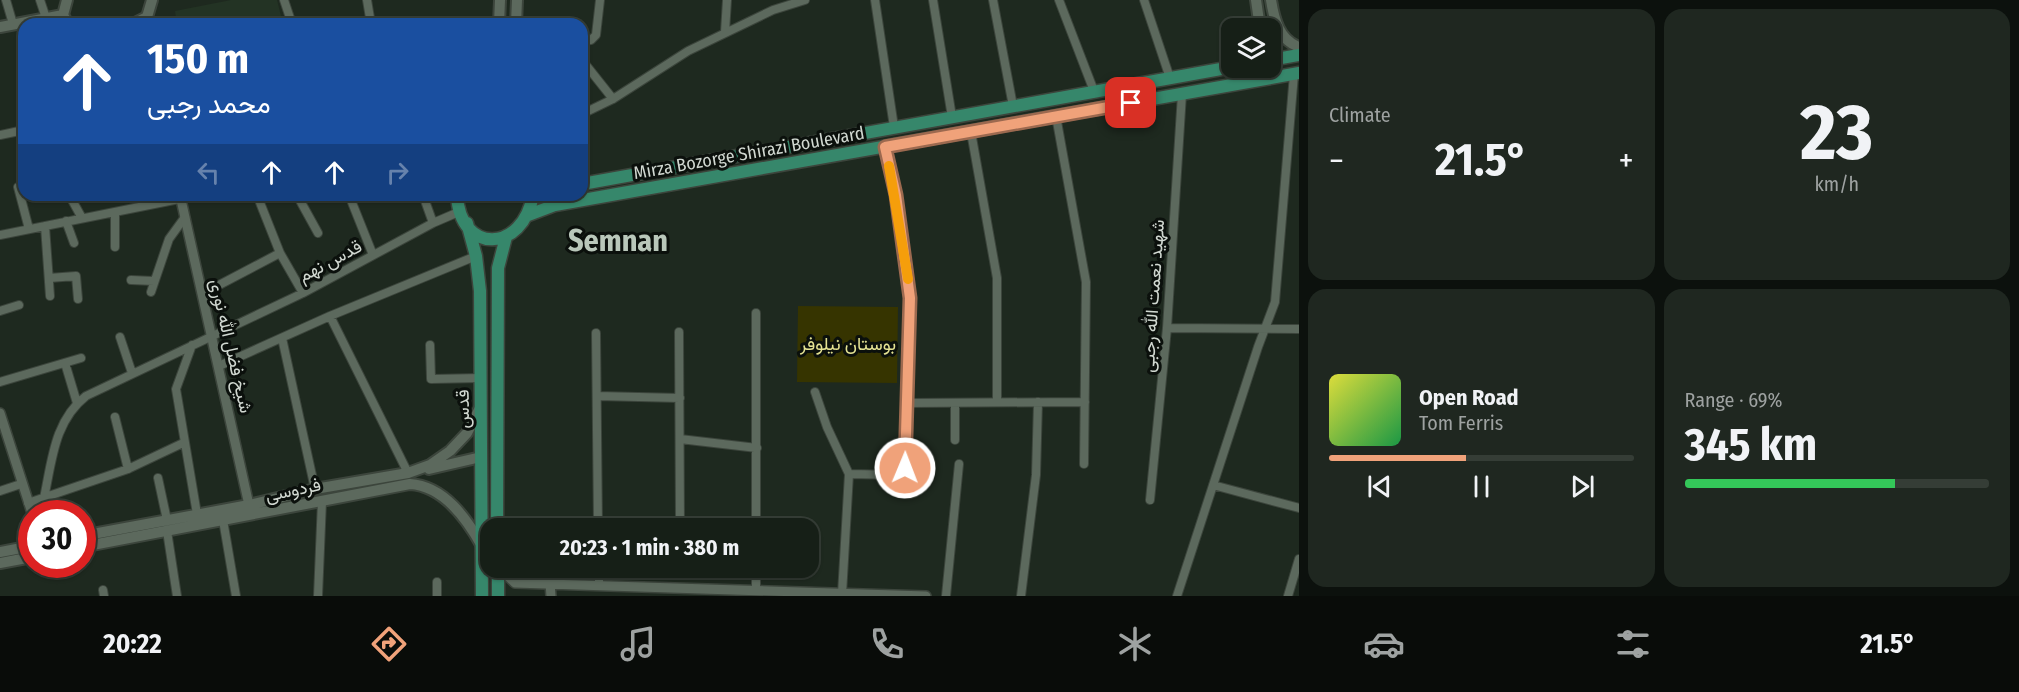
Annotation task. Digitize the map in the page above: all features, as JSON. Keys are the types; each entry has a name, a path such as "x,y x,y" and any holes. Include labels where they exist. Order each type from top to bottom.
{"main road":[{"path":"66,18 67,0"},
{"path":"143,18 151,9 153,0"},
{"path":"499,18 500,0"},
{"path":"516,18 517,0"},
{"path":"1256,0 1263,18"},
{"path":"1268,18 1271,0"},
{"path":"0,27 18,23"},
{"path":"1281,34 1299,47"},
{"path":"1281,58 1299,55"},
{"name":"Mirza Bozorge Shirazi Boulevard","path":"588,183 1221,69"},
{"name":"Mirza Bozorge Shirazi Boulevard","path":"588,199 1297,74"},
{"path":"642,173 643,190"},
{"path":"458,201 467,223 483,239 491,241 507,237 526,216 531,201"},
{"name":"Mirza Bozorge Shirazi Boulevard","path":"526,216 555,205 578,201"},
{"name":"قدس","path":"467,223 476,256 480,291 483,518"},
{"name":"قدس","path":"497,518 498,268 507,237"},
{"name":"فردوسی","path":"408,473 430,465 450,451 467,433 481,406"},
{"path":"482,457 496,457"},
{"name":"فردوسی","path":"96,534 223,520 315,489 482,457"},
{"name":"فردوسی","path":"96,543 167,525 197,514 322,501 410,484 424,484 435,489 470,524 480,541"},
{"path":"0,552 18,549"},
{"path":"0,563 18,560"},
{"name":"قدس","path":"482,578 482,596"},
{"path":"498,578 498,596"}],"street":[{"path":"6,0 13,24"},
{"path":"40,0 46,18"},
{"path":"284,0 290,18"},
{"path":"367,0 370,18"},
{"path":"588,40 596,35 600,0"},
{"path":"725,32 727,0"},
{"path":"588,111 613,99 688,51 725,32 782,6 805,0"},
{"path":"875,0 894,128"},
{"path":"933,0 952,117"},
{"path":"993,0 1013,106"},
{"path":"1059,0 1094,91"},
{"path":"1144,0 1170,78"},
{"path":"588,68 613,99"},
{"path":"1177,596 1275,302 1297,74"},
{"name":"شهید نعمت الله رجبی","path":"1150,500 1167,328 1182,94"},
{"path":"1056,116 1086,282 1084,464"},
{"path":"0,135 18,131"},
{"path":"971,132 997,278 997,402"},
{"path":"849,474 898,475 905,468 910,298 902,238 885,147"},
{"path":"22,201 29,229"},
{"path":"73,201 82,218"},
{"path":"0,235 163,201"},
{"name":"شیخ فضل الله نوری","path":"181,201 213,336 249,510"},
{"path":"259,201 280,253 303,293"},
{"path":"300,201 318,233"},
{"path":"351,201 373,255"},
{"path":"425,201 433,223"},
{"name":"قدس نهم","path":"77,403 132,373 303,293 433,223 461,211"},
{"path":"115,212 115,247"},
{"path":"151,292 169,239 185,217"},
{"path":"66,221 74,243"},
{"path":"45,225 50,296"},
{"path":"202,294 280,253"},
{"path":"219,366 330,316 476,256"},
{"path":"49,278 76,276 78,299"},
{"path":"131,280 154,281"},
{"path":"0,311 19,305"},
{"path":"756,313 756,518"},
{"path":"330,316 408,473"},
{"path":"1167,328 1299,328"},
{"path":"680,332 680,518"},
{"path":"596,333 598,518"},
{"path":"120,337 132,373"},
{"path":"282,338 315,489"},
{"path":"192,345 176,384 183,443 197,514"},
{"path":"430,345 431,379 481,378"},
{"path":"0,382 81,358"},
{"path":"44,498 60,429 77,403 65,363"},
{"path":"815,392 827,427 849,474 842,594"},
{"path":"597,396 680,398"},
{"path":"1020,596 1036,475 1038,402"},
{"path":"906,403 1084,402"},
{"path":"955,403 955,440"},
{"path":"0,413 27,500"},
{"path":"116,417 128,469"},
{"path":"680,439 757,448"},
{"path":"38,500 128,469 183,443"},
{"path":"946,596 959,464"},
{"path":"158,478 177,596"},
{"path":"0,491 21,484"},
{"path":"1213,485 1299,508"},
{"path":"318,596 322,501"},
{"path":"223,520 236,596"},
{"path":"1288,596 1299,559"},
{"path":"510,578 515,583 926,596"},
{"path":"599,578 599,586"},
{"path":"756,578 756,591"},
{"path":"437,582 437,596"},
{"path":"550,584 551,596"}],"shaded area":[{"path":"231,0 277,0 282,18 176,18 175,11"}],"green space":[{"name":"بوستان نیلوفر","path":"798,306 898,307 897,383 797,382"}],"slow traffic":[{"path":"889,166 896,195 908,279"}],"district":[{"name":"Semnan","path":"618,241"}],"route":[{"path":"905,468 910,298 896,195 885,147 1131,103"}]}
